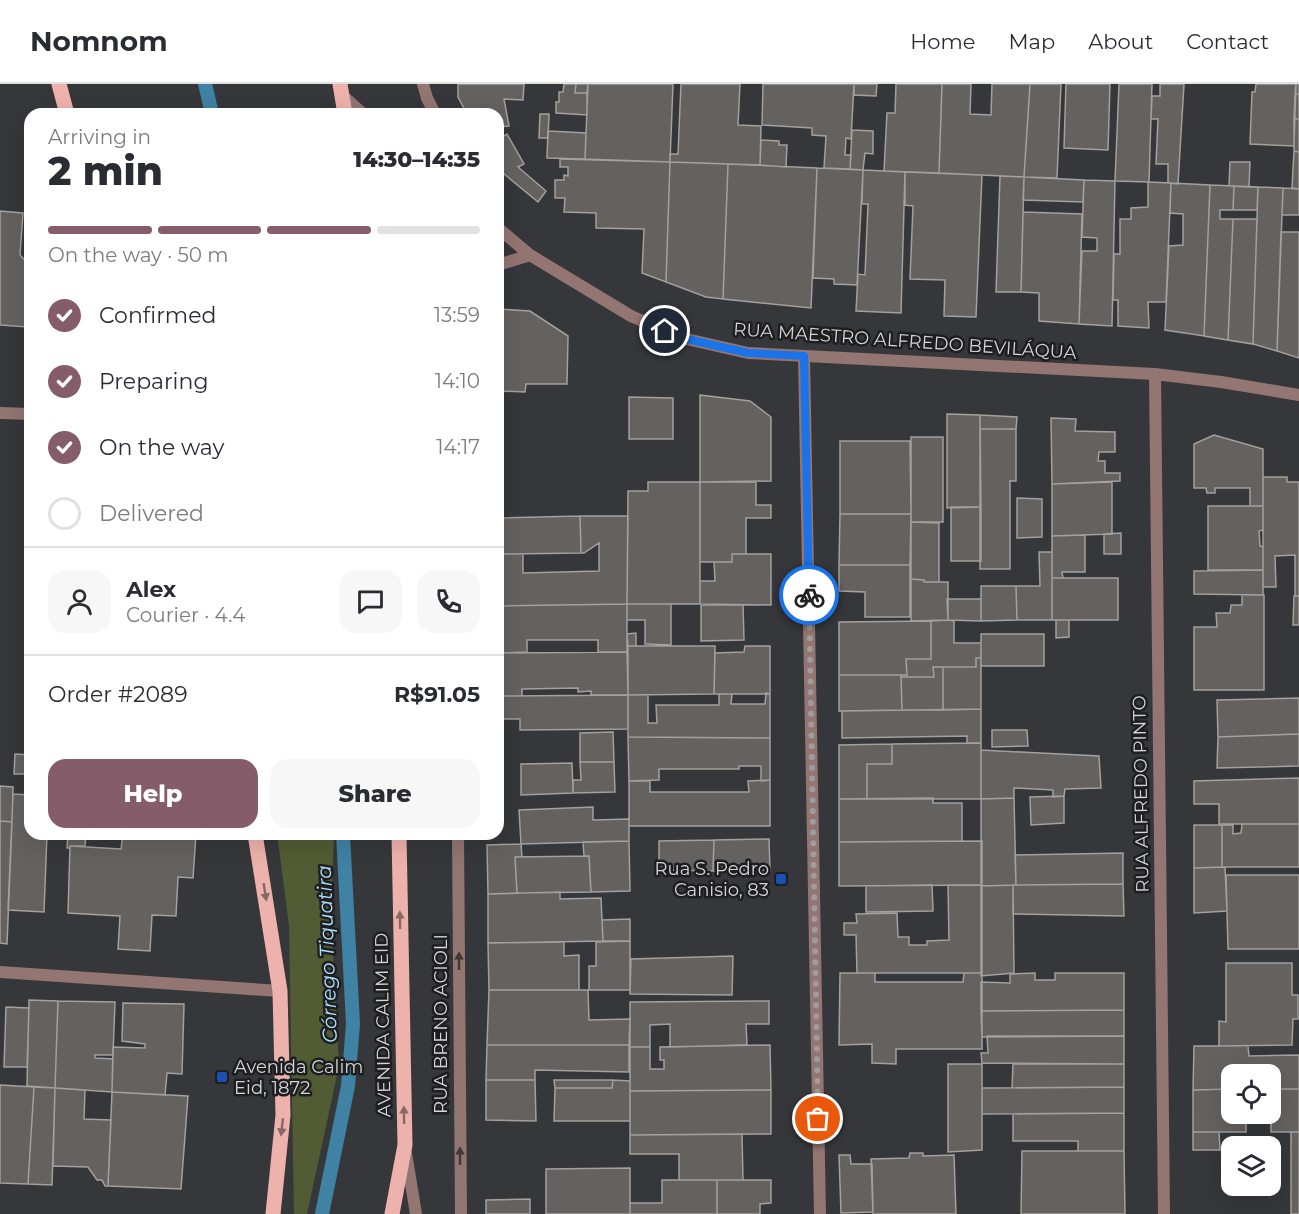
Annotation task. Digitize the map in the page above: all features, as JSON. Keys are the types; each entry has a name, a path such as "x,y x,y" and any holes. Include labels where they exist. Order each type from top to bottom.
{"main road":[{"path":"59,84 66,108"},
{"path":"341,90 344,108"},
{"path":"256,840 280,992 283,1114 273,1214"},
{"name":"AVENIDA CALIM EID","path":"393,1214 405,1145 399,840"}],"street":[{"path":"423,84 432,108"},
{"path":"341,90 358,108"},
{"name":"RUA MAESTRO ALFREDO BEVILÁQUA","path":"504,233 530,255 631,316 682,338 748,353 1155,374 1299,395"},
{"path":"504,263 530,255"},
{"path":"804,356 820,1214"},
{"name":"RUA ALFREDO PINTO","path":"1155,374 1164,1214"},
{"path":"0,413 24,414"},
{"name":"RUA BRENO ACIOLI","path":"458,840 461,1214"},
{"path":"0,972 280,992"},
{"path":"405,1145 416,1214"}],"green space":[{"path":"278,840 334,840 331,918 339,1066 307,1214 294,1214 289,925"}],"building":[{"path":"458,84 524,84 523,100 504,99 509,126 504,126 504,108 464,108 458,97"},
{"path":"564,84 576,84 575,93 587,93 587,115 556,113 556,102 559,102 559,92 563,92"},
{"path":"576,84 588,84 587,93 575,93"},
{"path":"588,84 673,84 670,162 585,159"},
{"path":"681,84 740,84 738,125 761,126 760,165 670,162 670,154 678,154"},
{"path":"763,84 854,84 851,139 846,138 845,155 851,155 850,169 824,168 826,136 812,135 812,128 762,125"},
{"path":"854,84 877,84 876,96 854,95"},
{"path":"896,84 942,84 939,173 884,171 887,113 895,113"},
{"path":"942,84 971,84 970,114 991,115 992,84 1030,84 1024,177 939,173"},
{"path":"1030,84 1061,84 1057,178 1024,177"},
{"path":"1066,84 1110,84 1108,150 1064,148"},
{"path":"1119,84 1152,84 1149,182 1115,181"},
{"path":"1160,84 1184,84 1178,184 1168,183 1168,164 1156,164 1158,119 1151,119 1152,96 1160,96"},
{"path":"1256,84 1296,84 1294,146 1250,144 1252,92 1255,92"},
{"path":"1296,84 1299,84 1299,94 1295,94"},
{"path":"1295,94 1299,94 1299,119 1294,119"},
{"path":"540,114 549,114 548,138 539,138"},
{"path":"1294,119 1299,119 1299,152 1294,151"},
{"path":"852,130 873,131 873,154 865,153 863,170 850,169"},
{"path":"548,131 586,133 585,159 547,158"},
{"path":"507,134 524,164 518,167 546,191 538,202 504,174 504,136"},
{"path":"761,140 779,141 779,145 787,145 786,167 760,165"},
{"path":"1294,151 1299,152 1299,189 1292,188"},
{"path":"560,159 670,162 666,282 642,273 644,229 596,228 596,213 564,212 565,198 555,198 555,180 564,180 564,175 568,176 568,167 560,167"},
{"path":"670,162 728,164 723,299 706,297 666,282"},
{"path":"1230,162 1250,162 1249,187 1229,186"},
{"path":"728,164 817,168 811,308 723,299"},
{"path":"817,168 863,170 857,285 834,284 834,279 813,278"},
{"path":"863,170 905,172 901,313 856,311 858,274 865,275 868,204 862,204"},
{"path":"905,172 982,175 976,317 944,316 945,280 910,279 913,206 905,205"},
{"path":"1000,176 1024,177 1021,292 996,292"},
{"path":"1024,177 1084,180 1083,202 1023,200"},
{"path":"1084,180 1115,181 1112,326 1079,324 1082,251 1097,251 1097,238 1082,237"},
{"path":"1148,182 1171,183 1166,302 1148,302 1149,328 1118,326 1118,300 1113,300 1114,254 1120,254 1120,219 1131,219 1131,208 1148,207"},
{"path":"1171,183 1210,185 1204,336 1165,330 1169,246 1183,245 1183,214 1170,213"},
{"path":"1210,185 1234,186 1233,210 1220,210 1220,219 1233,219 1228,340 1204,336"},
{"path":"1234,186 1258,187 1257,210 1233,210"},
{"path":"1258,187 1283,188 1277,351 1253,344"},
{"path":"1283,188 1299,189 1299,215 1282,215"},
{"path":"0,211 23,213 20,255 24,259 24,327 0,325"},
{"path":"1023,212 1082,214 1079,324 1039,321 1039,293 1021,292"},
{"path":"1233,219 1257,219 1253,344 1228,340"},
{"path":"1281,232 1299,232 1299,358 1277,351"},
{"path":"504,309 530,311 568,336 567,384 526,384 525,392 504,391"},
{"path":"700,395 750,401 771,417 771,481 700,482"},
{"path":"629,397 673,398 673,439 629,439"},
{"path":"947,414 980,415 981,507 947,508"},
{"path":"980,415 1017,417 1016,429 980,429"},
{"path":"1051,418 1076,419 1075,431 1115,432 1115,452 1099,452 1098,461 1105,461 1105,473 1120,473 1120,481 1052,484"},
{"path":"980,429 1016,429 1016,481 1010,481 1010,569 980,569"},
{"path":"1214,435 1263,449 1263,506 1250,506 1250,488 1215,488 1215,493 1207,493 1206,488 1194,488 1194,444"},
{"path":"911,437 943,437 943,522 911,522"},
{"path":"840,441 910,441 911,514 840,514"},
{"path":"1263,477 1287,477 1287,482 1299,482 1299,596 1295,596 1295,555 1275,556 1276,587 1263,587"},
{"path":"648,482 700,482 700,604 627,604 628,491 648,491"},
{"path":"700,482 756,482 756,505 771,505 771,518 746,518 746,554 732,554 732,562 700,562"},
{"path":"1112,482 1112,534 1052,536 1052,484"},
{"path":"1017,498 1042,499 1042,537 1017,538"},
{"path":"1208,506 1263,506 1263,530 1259,531 1260,546 1263,547 1263,570 1208,570"},
{"path":"951,507 981,507 981,561 951,561"},
{"path":"840,514 911,514 910,565 839,565"},
{"path":"580,516 581,553 504,554 504,518"},
{"path":"580,516 628,516 627,604 504,606 504,554 523,554 523,573 599,571 599,543 581,553"},
{"path":"911,522 939,523 939,582 911,579"},
{"path":"1121,533 1121,554 1104,554 1104,534"},
{"path":"1085,535 1085,572 1062,572 1063,578 1052,578 1052,536"},
{"path":"1039,552 1052,552 1052,620 1017,620 1016,586 1040,586"},
{"path":"732,554 771,554 771,605 700,604 700,581 715,581 714,562 732,562"},
{"path":"839,565 910,565 910,617 865,617 865,592 839,591"},
{"path":"1263,570 1263,595 1194,594 1194,571"},
{"path":"1052,578 1118,578 1118,620 1052,620"},
{"path":"911,579 924,580 924,582 948,582 948,620 911,621"},
{"path":"981,586 1016,586 1017,620 981,621"},
{"path":"1242,595 1264,595 1264,690 1194,690 1194,627 1217,627 1216,613 1230,613 1231,605 1242,605"},
{"path":"1294,596 1299,596 1299,625 1293,625"},
{"path":"947,599 981,599 981,621 948,620"},
{"path":"627,604 671,604 671,645 645,644 645,620 627,620"},
{"path":"627,604 627,652 598,652 598,640 527,640 527,652 504,653 504,606"},
{"path":"701,605 743,605 744,640 701,641"},
{"path":"1056,620 1069,620 1069,637 1056,638"},
{"path":"931,621 954,621 954,643 981,643 981,658 976,658 976,667 933,667 934,677 901,677 901,675 907,675 906,659 931,659"},
{"path":"931,621 931,659 906,659 907,675 839,675 839,622"},
{"path":"636,633 636,646 628,646 627,634"},
{"path":"981,634 1044,634 1044,666 981,666"},
{"path":"628,646 715,646 714,694 628,695"},
{"path":"745,646 770,646 770,694 714,694 715,653 744,652"},
{"path":"627,652 628,695 591,695 591,691 578,692 578,688 522,689 522,696 504,696 504,653"},
{"path":"976,658 981,658 981,709 943,710 943,667 976,667"},
{"path":"933,667 943,667 943,710 902,710 901,677 934,677"},
{"path":"839,675 901,675 902,710 839,711"},
{"path":"766,693 770,694 770,738 628,737 628,695 648,695 648,723 657,723 656,705 719,705 719,694 732,694 731,704 765,704"},
{"path":"628,695 628,729 520,730 520,719 504,719 504,696"},
{"path":"1299,698 1299,734 1218,737 1217,700"},
{"path":"981,709 981,743 967,743 967,736 842,738 842,711"},
{"path":"992,730 1027,730 1028,746 992,747"},
{"path":"613,732 614,762 580,762 580,733"},
{"path":"1299,734 1299,766 1217,768 1218,737"},
{"path":"628,737 770,738 770,780 761,781 761,766 739,766 739,769 659,769 659,780 629,781"},
{"path":"981,743 981,799 867,799 867,764 892,764 892,744"},
{"path":"892,744 892,764 867,764 867,799 839,799 839,745"},
{"path":"981,750 1099,756 1101,788 1065,789 1064,796 1053,797 1053,790 1014,788 1014,798 981,799"},
{"path":"15,754 24,755 24,774 14,774"},
{"path":"580,762 614,762 615,792 573,793 573,780 581,780"},
{"path":"572,763 573,793 521,795 521,764"},
{"path":"1299,778 1299,824 1219,824 1219,804 1194,804 1194,781"},
{"path":"770,780 770,826 629,826 629,781 650,781 650,792 749,792 748,781"},
{"path":"0,786 13,787 12,822 0,821"},
{"path":"13,794 24,795 24,840 47,840 44,912 8,910"},
{"path":"1064,796 1064,823 1031,825 1030,797"},
{"path":"933,798 933,803 962,803 962,841 839,842 839,799"},
{"path":"1014,798 1016,885 981,886 981,799"},
{"path":"593,807 593,820 629,819 629,841 521,844 519,810"},
{"path":"0,821 12,822 7,944 0,943"},
{"path":"1242,824 1299,824 1299,867 1222,867 1222,825 1233,825 1233,834 1241,833"},
{"path":"1194,825 1222,825 1222,867 1194,868"},
{"path":"769,839 770,871 713,871 714,840"},
{"path":"68,840 86,840 85,846 67,848"},
{"path":"122,840 196,840 193,878 178,877 176,916 152,915 150,951 118,949 120,916 68,913 70,846 121,849"},
{"path":"714,840 713,871 659,870 659,841"},
{"path":"629,841 630,891 591,892 589,856 584,856 583,842"},
{"path":"982,841 982,885 839,886 839,842"},
{"path":"521,844 522,857 515,857 517,893 488,894 487,845"},
{"path":"1123,853 1123,884 1016,885 1015,855"},
{"path":"589,856 591,892 517,893 515,857"},
{"path":"1225,867 1227,911 1194,913 1194,868"},
{"path":"1226,875 1299,875 1299,949 1228,949"},
{"path":"1123,884 1124,916 1013,914 1013,885"},
{"path":"932,885 933,911 866,912 866,886"},
{"path":"948,885 982,885 982,973 857,973 856,935 844,935 844,923 857,923 856,914 897,913 898,937 909,937 909,945 927,945 927,941 949,940"},
{"path":"1013,885 1014,973 981,976 981,886"},
{"path":"560,892 560,899 601,898 603,941 488,943 488,894"},
{"path":"630,919 630,941 603,941 602,920"},
{"path":"630,941 630,990 589,990 589,966 596,966 596,942"},
{"path":"564,942 564,956 579,955 579,990 489,990 488,943"},
{"path":"733,956 732,995 630,994 631,959"},
{"path":"1226,963 1292,963 1292,995 1298,995 1298,1019 1293,1019 1292,1045 1219,1046 1219,1021 1226,1022"},
{"path":"840,973 875,973 875,982 963,982 964,973 982,973 982,1049 896,1049 896,1064 872,1063 872,1044 839,1045"},
{"path":"1035,973 1035,980 1055,980 1055,973 1124,973 1124,1010 981,1011 981,982 1010,983 1010,974"},
{"path":"489,990 588,990 589,1020 630,1019 629,1045 487,1045"},
{"path":"29,1000 58,1001 55,1088 27,1086"},
{"path":"58,1001 115,1002 113,1055 95,1055 95,1058 113,1059 112,1092 55,1088"},
{"path":"769,1001 769,1024 746,1024 747,1045 670,1047 670,1024 650,1025 650,1047 630,1047 630,1002"},
{"path":"123,1003 184,1004 182,1074 167,1073 165,1095 112,1092 113,1047 145,1048 145,1044 122,1041"},
{"path":"6,1007 29,1008 27,1067 4,1067"},
{"path":"1124,1010 1124,1036 982,1037 981,1011"},
{"path":"987,1036 1124,1036 1124,1064 982,1063 981,1053 988,1053"},
{"path":"487,1045 629,1045 629,1072 535,1070 535,1080 486,1080"},
{"path":"770,1045 771,1090 630,1091 630,1047 650,1047 650,1069 664,1069 664,1060 660,1060 660,1047"},
{"path":"1194,1046 1248,1046 1249,1056 1299,1055 1299,1089 1281,1089 1281,1064 1221,1064 1221,1089 1193,1090"},
{"path":"948,1064 982,1064 982,1150 948,1152"},
{"path":"1013,1064 1124,1064 1124,1087 1012,1088"},
{"path":"486,1080 535,1080 536,1121 486,1120"},
{"path":"554,1080 613,1080 612,1088 555,1088"},
{"path":"613,1080 630,1081 630,1121 554,1121 555,1088 612,1088"},
{"path":"0,1085 34,1087 28,1184 0,1183"},
{"path":"34,1087 55,1088 52,1185 28,1184"},
{"path":"1124,1087 1124,1113 982,1114 982,1088"},
{"path":"55,1088 85,1090 84,1119 111,1120 108,1186 105,1186 102,1180 97,1180 88,1167 53,1166"},
{"path":"1221,1089 1221,1124 1246,1124 1246,1132 1193,1132 1193,1090"},
{"path":"1281,1089 1299,1089 1299,1132 1271,1132 1271,1124 1281,1124"},
{"path":"771,1090 771,1134 630,1135 630,1091"},
{"path":"112,1092 188,1096 181,1189 108,1186"},
{"path":"1124,1113 1124,1151 1078,1151 1078,1141 1013,1141 1013,1114"},
{"path":"1193,1132 1219,1132 1220,1150 1193,1150"},
{"path":"1291,1132 1299,1132 1299,1214 1291,1214"},
{"path":"742,1134 743,1180 679,1180 679,1154 630,1154 630,1135"},
{"path":"1022,1151 1124,1151 1125,1214 1021,1214"},
{"path":"910,1153 923,1153 923,1156 954,1155 956,1214 873,1214 871,1159 909,1158"},
{"path":"839,1155 850,1155 851,1164 872,1164 873,1212 841,1213"},
{"path":"630,1168 630,1214 546,1214 546,1169"},
{"path":"662,1180 717,1180 717,1214 630,1214 630,1203 662,1203"},
{"path":"717,1180 771,1180 771,1203 760,1204 760,1214 717,1214"},
{"path":"530,1199 530,1214 486,1214 486,1200"}],"waterway":[{"name":"Córrego Tiquatira","path":"205,84 211,108"},
{"name":"Córrego Tiquatira","path":"322,1214 348,1086 353,1024 343,840"}],"way so far":[{"path":"809,595 818,1119"}],"place":[{"name":"Rua S. Pedro Canisio, 83","path":"781,879"},
{"name":"Avenida Calim Eid, 1872","path":"222,1077"}],"route":[{"path":"665,331 682,338 748,353 804,356 809,595"}]}
